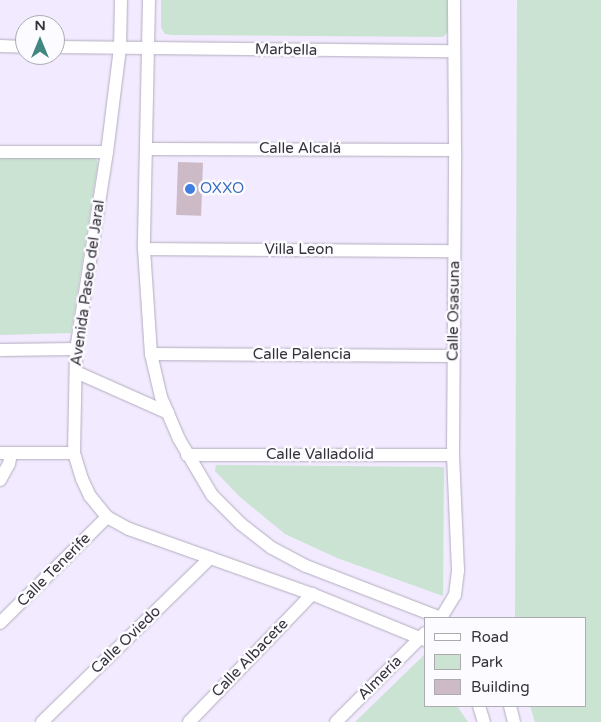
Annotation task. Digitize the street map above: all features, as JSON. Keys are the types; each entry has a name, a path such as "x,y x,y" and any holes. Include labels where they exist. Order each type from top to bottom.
{"street":[{"name":"Avenida Paseo del Jaral","path":"121,0 120,48 107,152 76,349 74,453 90,496 107,517 154,539 312,594 423,637"},
{"path":"149,0 144,249 151,354 161,397 187,455 212,495 242,524 272,548 306,566 438,617"},
{"name":"Calle Osasuna","path":"442,617 451,605 458,586 453,356 454,0"},
{"path":"0,46 15,47"},
{"name":"Marbella","path":"65,47 453,51"},
{"name":"Calle Alcalá","path":"146,149 455,150"},
{"path":"0,152 107,152"},
{"name":"Villa Leon","path":"144,249 454,251"},
{"path":"0,350 76,349"},
{"name":"Calle Palencia","path":"151,354 453,356"},
{"path":"76,372 168,413"},
{"path":"0,480 9,464 6,453 74,453"},
{"name":"Calle Valladolid","path":"187,455 454,455"},
{"name":"Calle Tenerife","path":"0,623 107,517"},
{"name":"Calle Oviedo","path":"42,722 210,558"},
{"name":"Calle Albacete","path":"189,722 312,594"},
{"name":"Almería","path":"336,722 423,637"},
{"path":"479,707 484,722"},
{"path":"510,707 514,722"}],"green space":[{"path":"161,0 450,0 450,30 443,37 172,35 165,34 161,28"},
{"path":"517,0 601,0 601,722 535,722 530,707 586,707 586,617 515,617"},
{"path":"0,156 96,158 98,163 71,333 0,335"},
{"path":"216,465 444,467 443,596 337,558 285,534 240,497 215,471"},
{"path":"424,655 424,707 458,707 468,722 355,722"}],"building":[{"name":"OXXO","path":"178,162 203,163 201,216 176,215"}],"place":[{"name":"OXXO","path":"190,189"}]}
